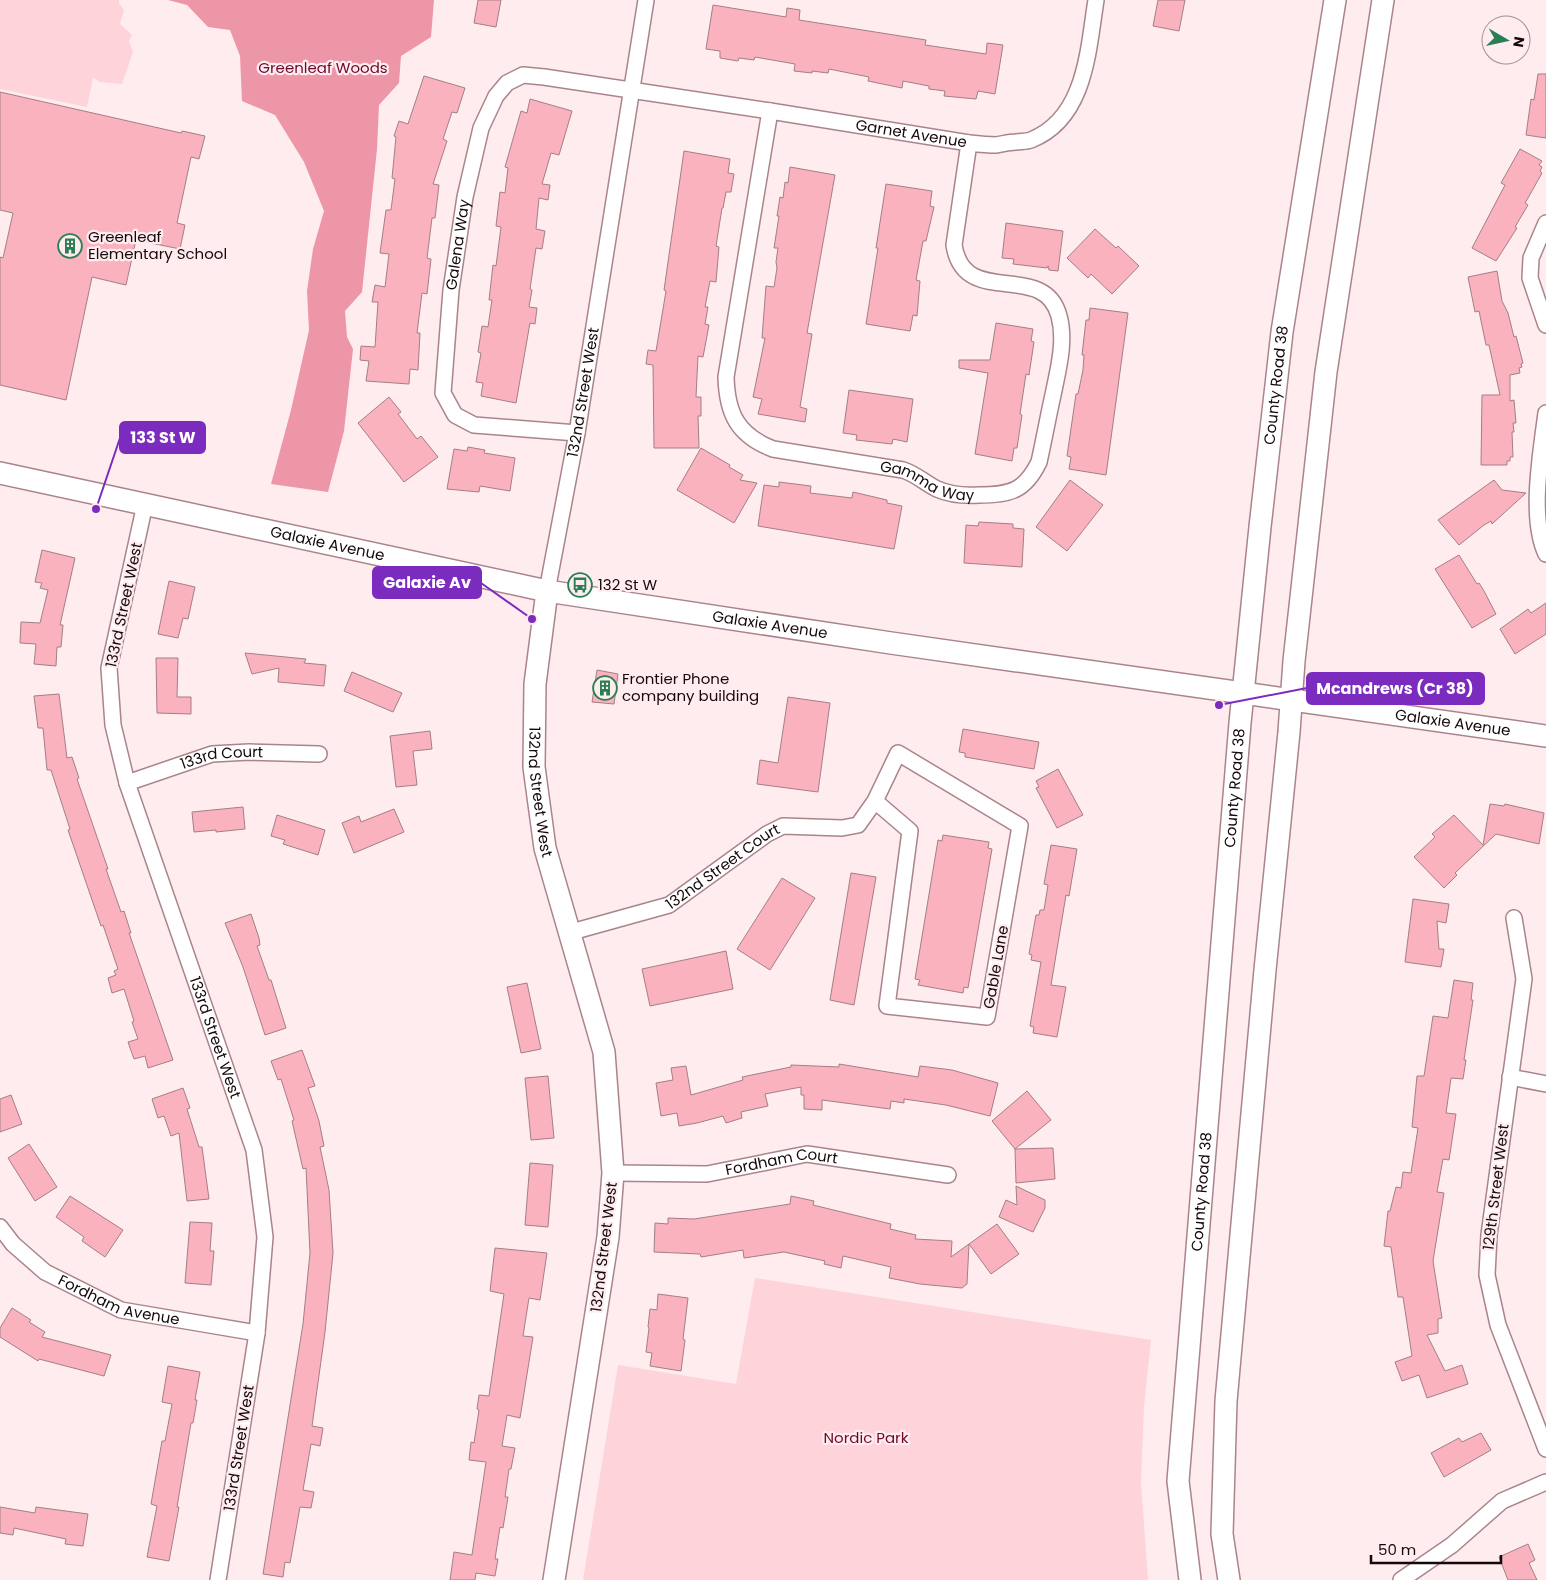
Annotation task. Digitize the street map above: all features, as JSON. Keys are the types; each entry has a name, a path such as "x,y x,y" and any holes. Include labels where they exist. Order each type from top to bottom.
{"main road":[{"name":"County Road 38","path":"1190,1580 1178,1480 1240,733 1260,527 1282,332 1335,0"},
{"path":"1229,1580 1222,1534 1226,1401 1265,970 1288,742 1290,699 1326,372 1383,0"},
{"name":"Galaxie Avenue","path":"0,473 547,591 891,643 1546,736"},
{"name":"132nd Street West","path":"547,591 535,684 534,767 545,848 568,933 604,1052 613,1173 608,1237 554,1580"}],"street":[{"name":"132nd Street West","path":"547,591 578,433 646,0"},
{"name":"Garnet Avenue","path":"632,91 770,111 969,144 997,145 1030,141 1045,132 1060,119 1072,104 1083,78 1096,0"},
{"name":"Galena Way","path":"578,433 474,425 455,415 443,393 451,290 465,197 481,128 496,96 507,83 523,75 632,91"},
{"name":"Gamma Way","path":"770,111 726,377 730,412 738,425 760,444 773,449 912,472 929,485 950,494 963,496 1001,495 1014,491 1025,483 1033,475 1039,462 1060,359 1062,333 1060,316 1054,302 1046,294 1036,289 980,280 970,275 960,266 954,245 969,144"},
{"path":"1546,223 1532,258 1530,278 1546,325"},
{"path":"1546,413 1537,501 1540,536 1546,554"},
{"name":"133rd Street West","path":"145,504 109,668 113,725 127,782 254,1150 265,1237 256,1333 218,1580"},
{"name":"133rd Court","path":"127,782 212,754 249,752 319,754"},
{"name":"132nd Street Court","path":"568,933 669,905 766,834 783,826 842,828 858,825 875,801 898,753"},
{"name":"Gable Lane","path":"875,801 910,831 887,1006 988,1017 1020,826 898,753"},
{"name":"129th Street West","path":"1514,918 1524,979 1489,1234 1487,1275 1498,1325 1546,1449"},
{"path":"1510,1077 1546,1084"},
{"name":"Fordham Court","path":"613,1173 707,1174 807,1154 948,1175"},
{"name":"Fordham Avenue","path":"0,1227 13,1244 45,1272 121,1310 256,1333"},
{"path":"1401,1580 1452,1545 1502,1501 1546,1482"}],"green space":[{"path":"0,0 119,0 124,10 120,24 132,35 129,41 133,52 122,84 100,82 93,77 87,107 0,89"},
{"name":"Greenleaf Woods","path":"168,0 434,0 431,37 401,56 399,83 379,105 377,149 362,292 345,311 347,337 353,349 344,431 328,492 271,484 291,410 309,330 307,291 313,249 324,211 304,162 275,115 242,101 240,56 230,30 208,27 187,5"},
{"name":"Nordic Park","path":"755,1278 1151,1340 1144,1406 1141,1483 1148,1580 583,1580 618,1365 736,1384"}],"building":[{"path":"478,0 501,0 496,27 474,23"},
{"path":"1158,0 1185,0 1179,31 1153,26"},
{"path":"713,5 786,17 787,8 800,10 799,20 926,40 925,45 986,54 987,43 1003,45 995,94 978,91 976,99 944,96 945,91 929,89 929,86 903,81 902,88 868,81 869,77 829,69 828,73 812,71 812,73 794,71 795,64 755,57 754,60 739,58 738,61 720,58 720,51 706,49"},
{"path":"1538,74 1546,74 1546,138 1526,135 1531,99 1534,100"},
{"path":"424,76 465,88 457,113 452,112 443,139 447,141 433,184 439,185 435,218 432,218 427,258 431,259 427,294 422,293 417,333 420,333 418,370 410,369 409,384 366,381 369,361 360,360 361,346 375,347 378,302 372,302 375,285 385,287 389,254 380,253 386,210 391,210 395,179 392,178 396,137 394,136 399,121 408,124"},
{"name":"Greenleaf Elementary School","path":"0,92 181,133 182,131 205,136 199,159 191,157 177,223 185,225 180,249 136,240 126,285 92,277 66,400 0,385 0,257 3,258 13,213 0,210"},
{"path":"530,99 572,111 559,155 551,153 542,184 550,185 548,200 539,198 536,229 545,231 542,249 536,248 529,307 537,308 535,324 530,323 516,403 481,396 483,383 476,382 481,353 478,352 482,326 488,327 492,300 489,300 493,265 496,266 501,227 496,226 500,192 505,193 508,168 505,167 521,111 527,113"},
{"path":"1520,149 1542,161 1539,165 1542,167 1540,171 1542,173 1525,203 1528,205 1515,227 1517,228 1496,261 1472,248 1505,185 1501,183"},
{"path":"684,151 730,159 728,173 734,174 731,192 726,192 722,208 716,246 719,247 716,282 710,281 705,307 708,307 705,324 709,325 703,357 698,356 696,397 701,397 701,416 698,416 699,448 654,448 653,365 646,364 648,350 656,351 666,291 664,290"},
{"path":"790,167 835,175 807,333 812,334 800,407 807,409 805,422 758,414 762,399 753,397 765,338 762,338 766,286 774,287 777,268 778,248 774,248 780,197 783,198 785,182 788,183"},
{"path":"886,184 932,191 930,206 934,207 926,241 923,241 916,280 920,281 917,316 913,315 910,331 866,324"},
{"path":"1006,223 1063,231 1058,271 1049,270 1048,266 1047,268 1013,264 1014,259 1002,258"},
{"path":"1095,229 1116,248 1118,246 1139,266 1112,294 1091,274 1088,278 1067,258"},
{"path":"1497,271 1502,301 1508,313 1514,337 1516,336 1523,363 1521,364 1522,367 1519,368 1520,373 1510,375 1510,401 1514,400 1516,423 1513,423 1514,432 1512,432 1513,457 1510,457 1510,461 1507,461 1507,465 1481,465 1482,395 1500,395 1489,345 1486,345 1479,311 1475,312 1468,277"},
{"path":"1090,308 1128,313 1106,475 1069,469 1071,457 1067,456 1076,394 1078,394 1083,370 1084,355 1082,355 1086,320 1089,320"},
{"path":"996,323 1033,329 1031,341 1034,342 1029,375 1026,374 1017,448 1014,448 1012,461 975,454 988,373 959,368 959,360 990,360"},
{"path":"849,390 913,399 907,442 893,439 892,444 856,440 857,435 843,433"},
{"path":"389,397 401,412 398,414 417,439 421,436 438,457 404,482 358,423"},
{"path":"468,447 485,450 484,453 515,458 510,491 480,486 479,492 447,489 454,449 467,451"},
{"path":"701,448 743,475 740,480 757,483 734,523 677,490"},
{"path":"1070,480 1103,505 1067,551 1036,527"},
{"path":"1494,480 1502,490 1526,493 1492,524 1491,521 1484,525 1459,545 1438,520"},
{"path":"779,482 811,486 810,493 852,498 853,492 887,500 887,503 902,506 894,549 758,526 764,485 779,487"},
{"path":"979,522 1013,524 1013,528 1024,529 1022,567 964,563 966,525 978,526"},
{"path":"42,550 75,558 60,625 63,625 61,647 57,647 56,666 34,664 36,644 20,643 21,622 40,623 48,590 40,588 42,583 35,582"},
{"path":"1459,555 1477,584 1479,583 1496,614 1472,628 1435,569"},
{"path":"169,581 195,587 188,619 183,618 178,638 158,634"},
{"path":"1546,603 1546,634 1515,654 1500,629 1528,609 1531,613"},
{"path":"245,653 306,659 304,663 326,665 324,686 278,682 279,668 252,674"},
{"path":"156,658 178,658 177,697 191,697 191,714 157,713"},
{"name":"Frontier Phone company building","path":"597,670 618,674 614,704 592,702"},
{"path":"352,672 402,693 393,712 344,691"},
{"path":"59,694 67,758 72,757 79,778 77,779 108,869 106,869 121,912 124,911 131,933 129,933 173,1060 148,1068 145,1056 134,1059 128,1042 138,1039 132,1022 134,1021 124,989 112,993 108,978 116,975 114,971 118,969 68,830 70,829 51,770 47,770 43,728 38,728 34,696"},
{"path":"788,697 830,703 818,792 757,784 760,760 778,763"},
{"path":"963,729 1039,742 1034,769 965,757 965,753 959,752"},
{"path":"430,731 432,749 413,751 417,785 396,787 390,736"},
{"path":"1058,769 1083,815 1057,828 1036,788 1039,787 1036,781"},
{"path":"1490,804 1504,806 1505,804 1544,813 1539,844 1496,834 1455,873 1457,875 1444,888 1414,857 1435,837 1432,834 1454,815 1483,845"},
{"path":"243,807 245,829 194,832 192,812"},
{"path":"394,809 404,832 354,853 342,823 359,816 361,822"},
{"path":"277,815 325,830 318,855 283,844 285,840 271,836"},
{"path":"943,835 989,842 988,848 992,849 968,988 964,987 963,993 918,985 920,980 915,979 938,840 942,841"},
{"path":"1051,845 1077,849 1069,896 1066,895 1051,985 1066,987 1057,1037 1033,1033 1034,1027 1030,1026 1041,962 1031,960 1032,955 1029,954 1036,915 1039,915 1040,910 1044,910 1048,885 1044,884"},
{"path":"851,873 876,877 854,1005 830,1000"},
{"path":"782,878 815,898 770,970 737,949"},
{"path":"1413,899 1449,904 1446,923 1437,921 1439,949 1444,949 1441,967 1405,962"},
{"path":"251,914 259,938 260,945 257,946 269,980 271,980 286,1028 265,1035 243,967 225,923"},
{"path":"726,951 733,989 650,1006 642,969"},
{"path":"1454,980 1473,983 1471,1000 1473,1000 1463,1079 1451,1078 1446,1113 1456,1114 1449,1160 1443,1159 1437,1192 1444,1193 1433,1261 1442,1318 1438,1319 1438,1333 1427,1335 1445,1371 1462,1365 1468,1384 1427,1398 1419,1375 1402,1381 1395,1362 1412,1356 1403,1297 1398,1297 1391,1247 1384,1246 1388,1211 1390,1211 1396,1187 1401,1188 1403,1172 1411,1173 1418,1128 1412,1127 1417,1076 1424,1076 1433,1016 1448,1018"},
{"path":"527,983 541,1049 521,1053 507,987"},
{"path":"302,1050 315,1086 308,1088 319,1121 324,1146 320,1147 329,1190 333,1253 325,1332 312,1426 323,1428 320,1446 311,1444 303,1490 314,1492 311,1508 300,1507 290,1563 285,1562 283,1577 263,1574 303,1324 310,1253 306,1168 303,1169 292,1121 294,1120 281,1079 278,1080 271,1061"},
{"path":"839,1064 918,1077 920,1066 952,1070 998,1083 990,1116 946,1105 904,1099 904,1103 891,1101 890,1109 822,1100 822,1110 804,1109 804,1095 801,1095 801,1087 765,1094 768,1106 741,1112 742,1118 726,1123 723,1116 679,1126 677,1113 661,1116 656,1083 673,1080 671,1068 686,1066 691,1095 743,1080 742,1077 791,1067 791,1065 839,1067"},
{"path":"548,1076 554,1138 531,1140 525,1078"},
{"path":"183,1088 190,1108 187,1109 199,1147 202,1147 209,1199 187,1201 179,1133 171,1136 164,1116 158,1118 152,1099"},
{"path":"1027,1091 1051,1120 1015,1149 992,1121"},
{"path":"11,1095 22,1124 0,1132 0,1099"},
{"path":"29,1144 57,1187 35,1201 8,1158"},
{"path":"1053,1148 1055,1179 1016,1183 1015,1149"},
{"path":"530,1163 553,1165 548,1227 525,1225"},
{"path":"1016,1186 1045,1200 1045,1208 1033,1232 999,1217 1006,1200 1017,1205"},
{"path":"70,1196 123,1230 105,1257 82,1241 84,1237 56,1217"},
{"path":"791,1196 814,1201 813,1205 891,1224 890,1229 916,1235 915,1239 952,1241 951,1257 969,1244 967,1284 962,1288 920,1284 889,1278 891,1267 843,1256 841,1268 824,1264 825,1261 784,1252 744,1258 743,1250 701,1257 700,1254 654,1252 655,1223 668,1224 668,1218 694,1219 790,1204"},
{"path":"190,1222 212,1223 210,1251 214,1251 211,1285 185,1283"},
{"path":"997,1224 1019,1254 991,1274 969,1244"},
{"path":"495,1248 547,1253 540,1300 529,1298 523,1336 533,1337 520,1418 507,1415 502,1446 515,1448 511,1469 509,1469 505,1497 508,1497 503,1528 500,1527 495,1559 498,1559 495,1576 476,1573 475,1580 450,1580 454,1552 472,1555 486,1462 469,1460 471,1442 474,1443 479,1410 477,1409 479,1395 489,1396 504,1294 490,1291"},
{"path":"658,1294 688,1298 681,1371 650,1366 652,1353 646,1352 650,1309 657,1310"},
{"path":"12,1308 45,1332 42,1337 111,1355 104,1376 39,1359 38,1361 0,1337 0,1328"},
{"path":"168,1366 200,1372 195,1400 197,1400 193,1423 191,1423 169,1561 147,1557 157,1506 151,1504 162,1441 165,1441 172,1404 162,1402"},
{"path":"1481,1433 1491,1450 1444,1477 1431,1453 1459,1438 1462,1442"},
{"path":"0,1507 35,1513 36,1507 88,1514 83,1546 65,1544 66,1539 14,1528 13,1535 0,1533"},
{"path":"1528,1544 1535,1560 1529,1563 1537,1580 1508,1580 1499,1557"}],"place":[{"name":"Greenleaf Elementary School","path":"70,246"},
{"name":"133 St W","path":"96,509"},
{"name":"132 St W","path":"580,585"},
{"name":"Galaxie Av","path":"532,619"},
{"name":"Frontier Phone company building","path":"605,688"},
{"name":"Mcandrews (Cr 38)","path":"1219,705"}]}
